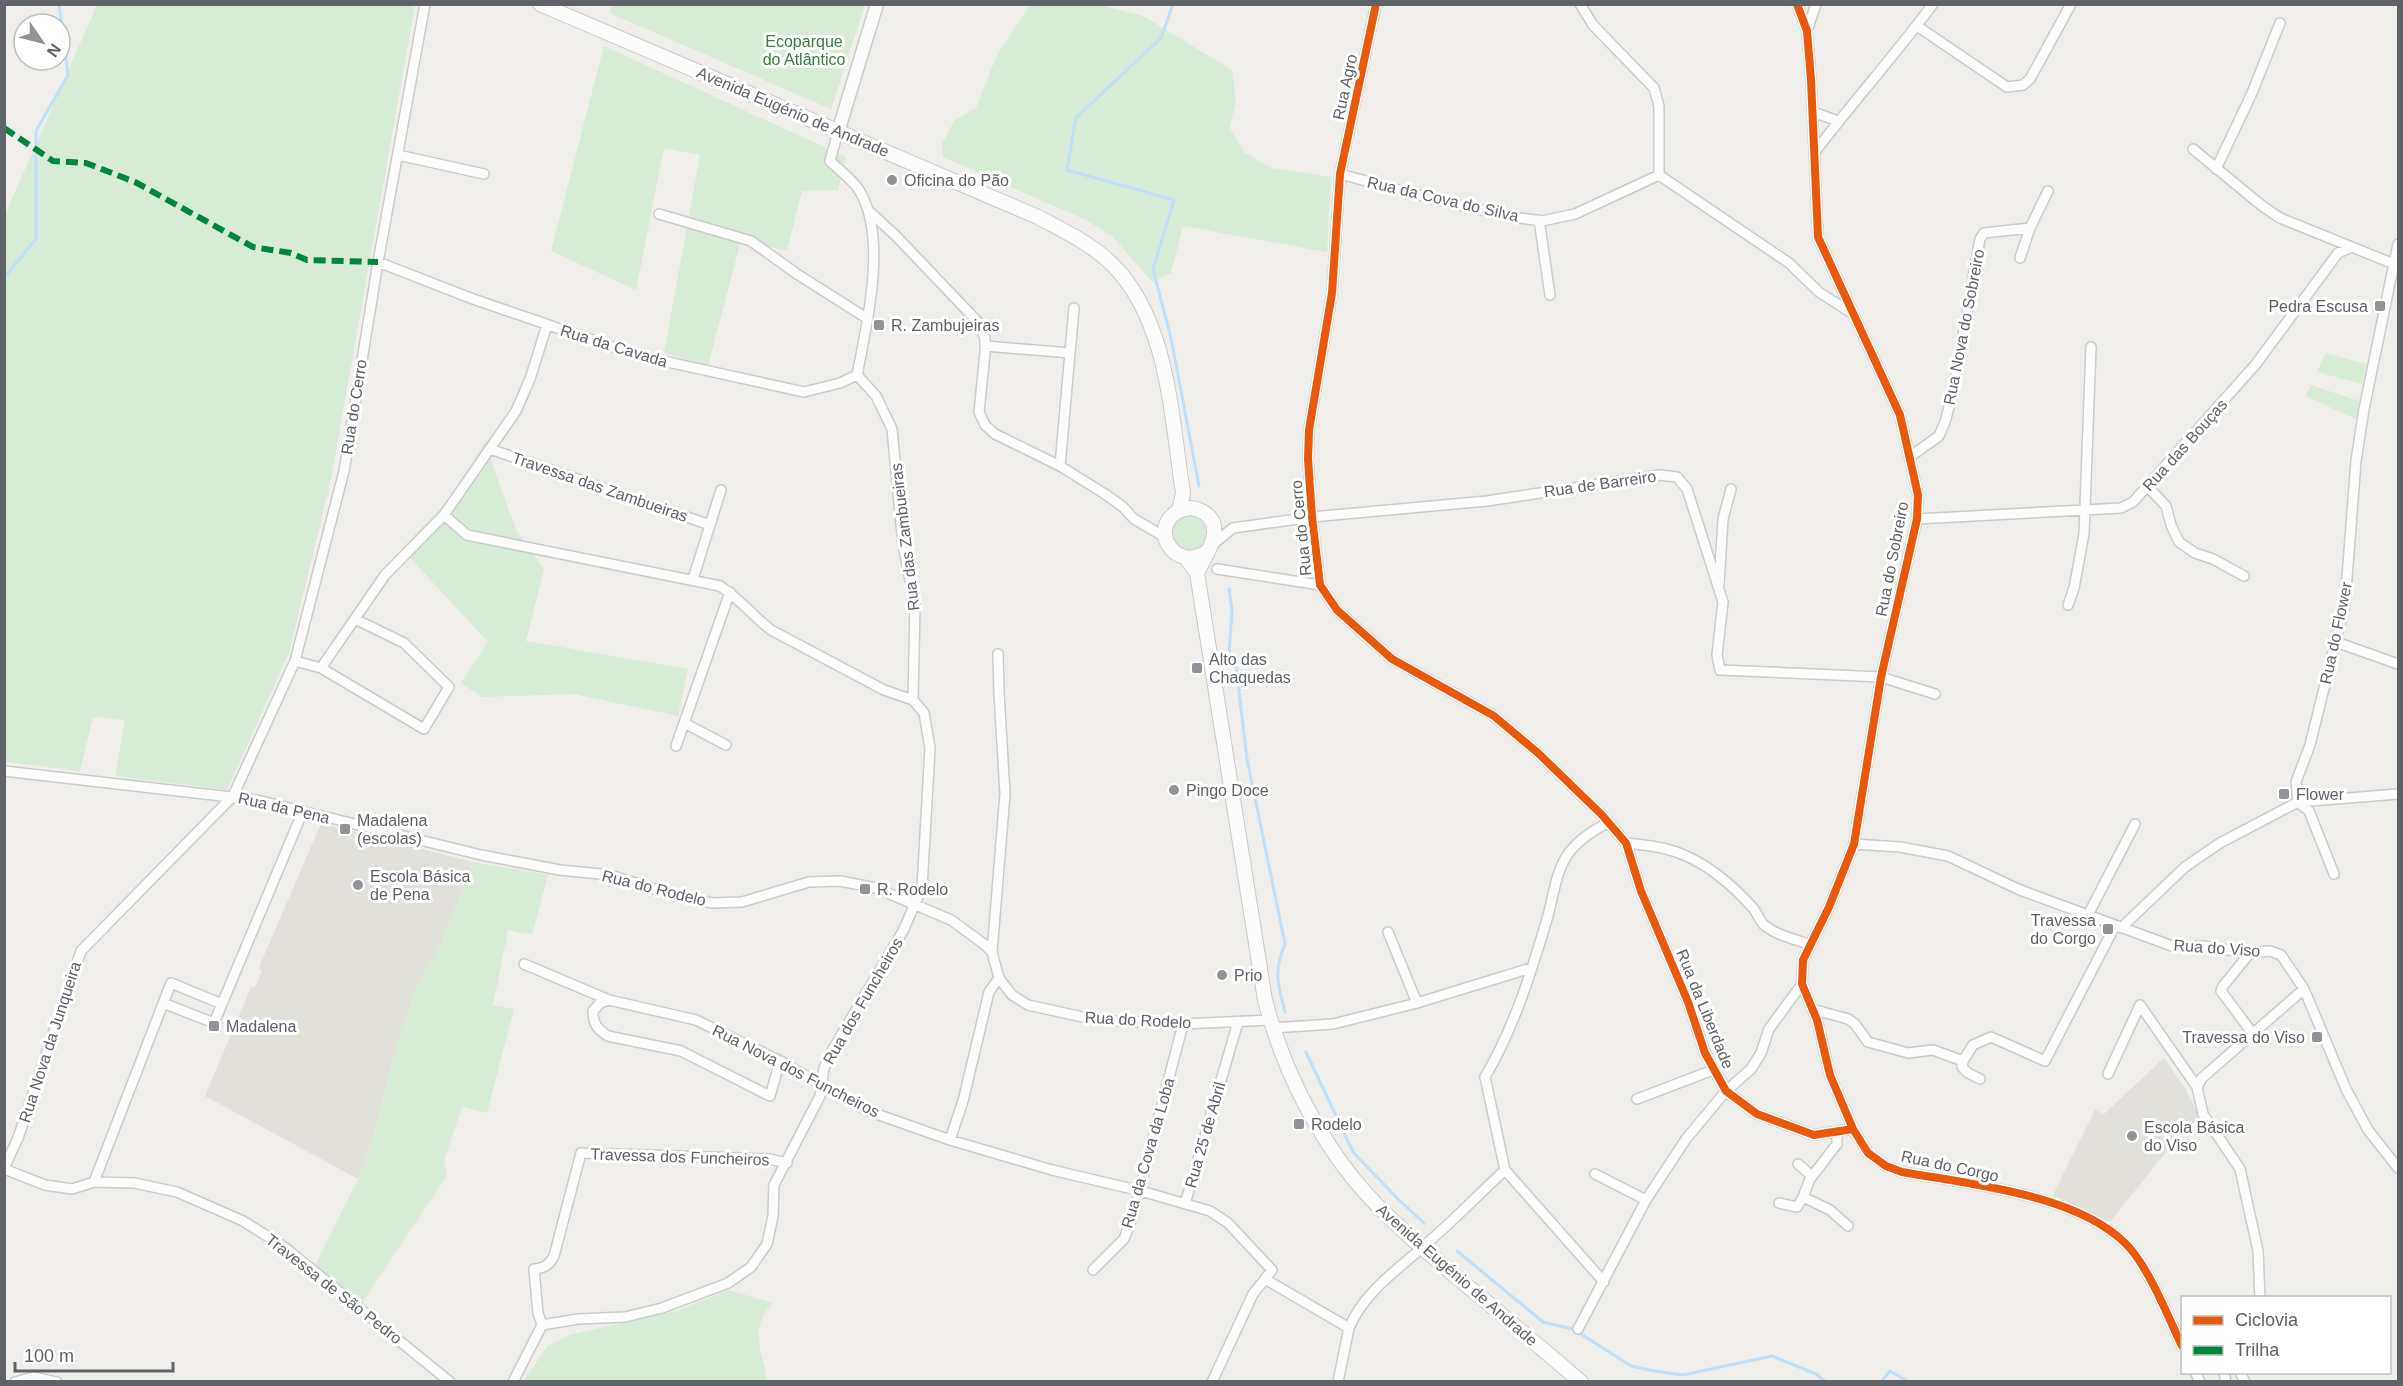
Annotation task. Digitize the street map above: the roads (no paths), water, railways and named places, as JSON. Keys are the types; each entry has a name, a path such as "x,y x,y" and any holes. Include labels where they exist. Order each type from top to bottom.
{"main road":[{"name":"Avenida Eugénio de Andrade","path":"540,4 1038,217 1079,238 1112,264 1135,293 1152,327 1162,360 1183,493 1179,511"},
{"name":"Avenida Eugénio de Andrade","path":"1183,493 1195,508 1208,516"},
{"path":"1166,537 1168,522 1179,511 1195,508"},
{"path":"1197,573 1210,548 1215,530 1208,516"},
{"name":"Avenida Eugénio de Andrade","path":"1166,537 1172,551 1186,558 1197,573 1265,1000 1271,1024 1309,1112 1343,1165 1373,1201 1422,1248 1581,1382"},
{"path":"1186,558 1201,556 1210,548"}],"street":[{"name":"Rua do Cerro","path":"233,796 296,661 344,471 378,262 425,4"},
{"path":"878,4 830,161 858,189 870,212 978,322 985,338 979,412 985,424 995,434 1060,466 1105,494 1123,507 1134,519 1166,537"},
{"name":"Rua Agro","path":"1340,174 1376,4"},
{"path":"1580,4 1593,25 1654,88 1659,106 1659,175 1789,263 1818,292 1852,314"},
{"path":"1797,4 1807,31"},
{"path":"1807,31 1816,4"},
{"path":"1814,153 1838,121 1895,55 1933,4"},
{"path":"1917,26 2007,87 2023,85 2030,79 2071,4"},
{"path":"2216,169 2252,93 2280,23"},
{"name":"Rua do Sobreiro","path":"1807,31 1818,237 1900,415 1918,495 1917,519 1881,677 1854,844"},
{"path":"1813,112 1838,121"},
{"path":"2193,149 2280,218 2394,264"},
{"path":"398,155 484,174"},
{"name":"Rua do Cerro","path":"1340,174 1332,293 1309,430 1308,459 1312,517 1320,585 1337,610 1392,659 1494,716 1538,753 1626,843"},
{"name":"Rua da Cova do Silva","path":"1340,174 1437,201 1512,217 1539,220 1575,214 1659,175"},
{"path":"2020,258 2030,228 2048,191"},
{"path":"857,375 873,283 873,238 870,212"},
{"path":"658,214 751,241 770,252 797,274 868,319"},
{"path":"1539,220 1550,295"},
{"name":"Rua Nova do Sobreiro","path":"1911,456 1939,436 1945,422 1953,392 1980,238 1984,233 2030,228"},
{"name":"Rua do Flower","path":"2298,802 2296,782 2310,745 2348,584 2356,461 2364,409 2398,243"},
{"name":"Rua das Bouças","path":"1917,519 2121,508 2133,502 2256,364 2338,253 2350,248"},
{"name":"Rua da Cavada","path":"378,262 547,325 636,355 804,392 840,383 857,375"},
{"path":"1060,466 1074,308"},
{"path":"321,668 385,575 444,515 516,411 547,325"},
{"path":"985,346 1070,353"},
{"path":"2068,605 2074,588 2084,534 2091,347"},
{"name":"Rua das Zambueiras","path":"857,375 876,396 892,429 903,545 915,604 914,700 924,713 930,748 922,888 915,905"},
{"name":"Travessa das Zambueiras","path":"490,449 710,525"},
{"name":"Rua de Barreiro","path":"1233,528 1312,517 1487,501 1659,475 1677,477 1687,489 1723,602 1717,655 1720,670 1881,677"},
{"path":"2148,487 2166,506 2179,542 2195,553 2213,559 2244,576"},
{"path":"1718,588 1721,579 1720,552 1723,519 1731,489"},
{"name":"Travessa das Zambueiras","path":"693,579 721,490"},
{"path":"444,515 466,534 720,586 740,599 755,617 771,630 884,690 914,700"},
{"path":"1208,516 1233,528 1210,548"},
{"path":"1146,526 1168,522"},
{"path":"1217,569 1320,585"},
{"path":"676,746 730,592"},
{"path":"296,661 321,668 424,729 449,687 404,643 355,619"},
{"path":"2336,642 2398,664"},
{"path":"950,1140 963,1101 988,992 999,978 993,952 1005,794 998,654"},
{"path":"1881,677 1935,694"},
{"path":"684,723 726,745"},
{"name":"Rua da Pena","path":"4,771 233,796 481,855 560,870"},
{"path":"1980,1079 1962,1067 1963,1061 1973,1046 1991,1038 2045,1061 2118,927 2185,867 2220,843 2298,802 2398,794"},
{"name":"Rua Nova da Junqueira","path":"4,1168 18,1138 81,951 233,796"},
{"path":"2298,802 2309,811 2334,874"},
{"path":"163,1003 214,1023 303,811"},
{"path":"1604,1282 1505,1170 1485,1077 1500,1052 1515,1017 1547,919 1557,874 1570,851 1589,833 1608,823"},
{"path":"2088,915 2135,824"},
{"path":"1626,843 1656,846 1684,855 1707,868 1730,886 1754,910 1763,923 1776,933 1809,944"},
{"name":"Rua da Liberdade","path":"1626,843 1641,891 1688,1002 1713,1070 1726,1091 1757,1114 1814,1135 1837,1132"},
{"name":"Rua do Viso","path":"1854,844 1900,847 1948,856 2020,890 2172,946 2204,946 2250,953 2270,951 2281,955 2304,989 2346,1089 2368,1130 2398,1168"},
{"name":"Rua do Corgo","path":"1854,844 1829,907 1803,960 1802,984 1817,1020 1830,1075 1853,1130 1868,1153 1886,1166 1902,1172 2031,1196 2106,1227 2127,1244 2144,1269 2181,1345"},
{"name":"Rua do Rodelo","path":"560,870 610,875 677,896 712,903 742,902 809,882 840,881 876,888 951,920 993,952"},
{"name":"Rua dos Funcheiros","path":"542,1325 578,1319 625,1317 662,1308 698,1296 735,1278 751,1267 767,1244 773,1216 774,1185 820,1096 824,1068 833,1048 867,994 915,905"},
{"path":"1388,932 1417,1004"},
{"path":"2250,953 2221,991 2253,1034"},
{"name":"Rua Nova dos Funcheiros","path":"524,964 609,1000 696,1020 780,1061 868,1111 950,1140 1052,1170 1141,1191"},
{"name":"Rua do Rodelo","path":"999,978 1012,995 1028,1005 1096,1020 1183,1024 1238,1022 1333,1024 1417,1004 1531,968"},
{"path":"94,1182 171,983 222,1004"},
{"path":"1578,1329 1646,1200 1686,1139 1726,1091 1751,1069 1761,1053 1769,1029 1802,984"},
{"path":"2197,1087 2202,1078 2304,989"},
{"path":"609,1000 600,1003 592,1011 593,1022 608,1036 681,1051 770,1096 780,1061"},
{"path":"2108,1074 2140,1005 2197,1087 2203,1114 2240,1169 2258,1251 2260,1296"},
{"path":"1812,1009 1848,1019 1855,1024 1868,1042 1908,1053 1933,1050 1963,1061"},
{"name":"Rua 25 de Abril","path":"1141,1191 1185,1204 1238,1022"},
{"name":"Rua da Cova da Loba","path":"1093,1270 1124,1239 1141,1191 1183,1024"},
{"path":"1637,1099 1713,1070"},
{"path":"1779,1203 1797,1207 1812,1176 1837,1144 1837,1132 1853,1130"},
{"name":"Travessa dos Funcheiros","path":"542,1325 538,1313 534,1269 550,1264 555,1256 581,1153 769,1159 787,1163"},
{"path":"1798,1164 1812,1176"},
{"name":"Travessa de São Pedro","path":"4,1168 45,1185 72,1189 94,1182 134,1183 177,1192 243,1221 283,1246 450,1382"},
{"path":"1338,1382 1349,1328 1354,1317 1382,1281 1422,1248 1505,1170"},
{"path":"1595,1174 1646,1200"},
{"path":"1803,1197 1830,1210 1848,1226"},
{"path":"1185,1204 1210,1211 1228,1222 1272,1270 1253,1294 1212,1382"},
{"path":"1265,1278 1349,1328"},
{"path":"513,1382 542,1325"},
{"path":"15,1382 33,1377 57,1382"}],"waterway":[{"path":"4,278 36,239 36,131 68,75 59,4"},
{"path":"1173,4 1161,38 1076,118 1067,170 1174,200 1153,269 1171,338 1199,486"},
{"path":"1229,589 1232,611 1229,653 1236,666 1247,759 1285,944 1278,971 1280,994 1285,1012"},
{"path":"1306,1052 1353,1152 1424,1223"},
{"path":"1457,1251 1543,1322 1572,1329"},
{"path":"1581,1334 1631,1366 1654,1371 1683,1375 1772,1356 1816,1374 1826,1382"},
{"path":"1881,1382 1890,1371 1909,1382"}],"place":[{"name":"Oficina do Pão","path":"892,180"},
{"name":"Pedra Escusa","path":"2380,306"},
{"name":"R. Zambujeiras","path":"879,325"},
{"name":"Alto das Chaquedas","path":"1197,668"},
{"name":"Pingo Doce","path":"1174,790"},
{"name":"Flower","path":"2284,794"},
{"name":"Madalena (escolas)","path":"345,829"},
{"name":"Escola Básica de Pena","path":"358,885"},
{"name":"R. Rodelo","path":"865,889"},
{"name":"Travessa do Corgo","path":"2108,929"},
{"name":"Prio","path":"1222,975"},
{"name":"Madalena","path":"214,1026"},
{"name":"Travessa do Viso","path":"2317,1037"},
{"name":"Rodelo","path":"1299,1124"},
{"name":"Escola Básica do Viso","path":"2132,1136"}],"park label":[{"name":"Ecoparque do Atlântico","path":"804,50"}]}
